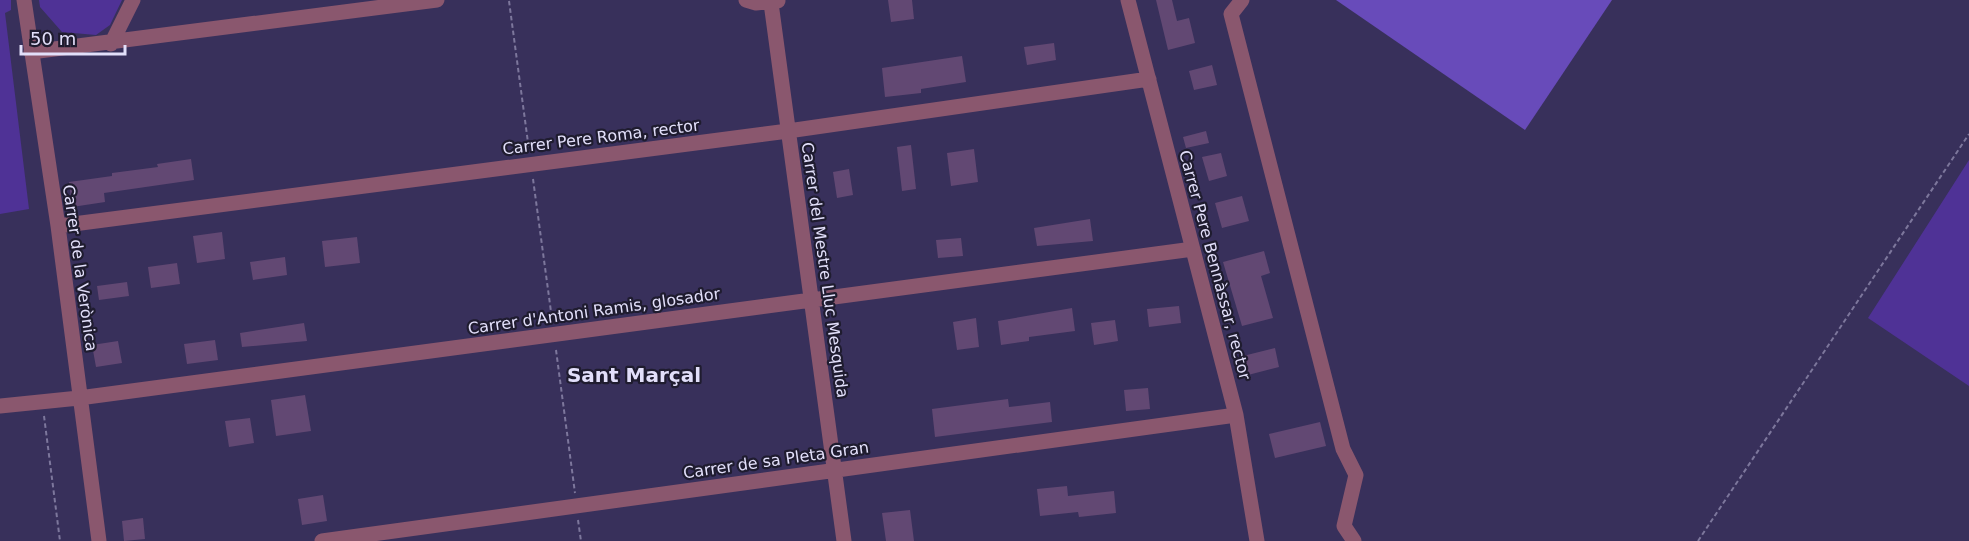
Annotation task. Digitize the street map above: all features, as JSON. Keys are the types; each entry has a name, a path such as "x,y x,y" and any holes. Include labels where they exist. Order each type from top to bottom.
{"street":[{"name":"Carrer de la Verònica","path":"24,0 58,226 99,541"},
{"path":"111,44 133,0"},
{"path":"31,52 111,44 437,0"},
{"path":"746,0 775,1"},
{"name":"Carrer Pere Bennàssar, rector","path":"1128,0 1236,415 1257,541"},
{"path":"1242,0 1229,7 1343,449 1356,475 1344,526 1354,541"},
{"name":"Carrer del Mestre Lluc Mesquida","path":"775,1 788,130 844,541"},
{"name":"Carrer Pere Roma, rector","path":"58,226 788,130 1149,79"},
{"name":"Carrer d'Antoni Ramis, glosador","path":"0,406 79,398 1193,249"},
{"name":"Carrer de sa Pleta Gran","path":"322,541 1236,415"}],"path":[{"path":"509,1 530,156"},
{"path":"1698,541 1969,134"},
{"path":"532,171 552,325"},
{"path":"555,343 575,499"},
{"path":"44,410 60,541"},
{"path":"577,513 581,541"}],"shaded area":[{"path":"0,0 11,0 11,10 5,13 29,209 0,214"},
{"path":"39,0 122,0 110,25 96,35 62,32 40,7"},
{"path":"1336,0 1612,0 1525,130"},
{"path":"1969,160 1969,386 1868,318"}],"building":[{"path":"888,0 912,0 914,19 891,22"},
{"path":"1156,0 1172,0 1177,21 1189,18 1195,43 1168,50"},
{"path":"1054,43 1056,60 1027,65 1024,47"},
{"path":"962,56 966,82 921,89 921,93 885,97 882,68"},
{"path":"1212,65 1217,85 1194,90 1189,71"},
{"path":"1206,131 1209,143 1186,148 1183,137"},
{"path":"911,145 916,189 902,191 897,147"},
{"path":"974,149 978,182 951,186 947,153"},
{"path":"1221,153 1227,176 1209,181 1202,157"},
{"path":"191,159 194,180 104,193 105,202 72,207 69,182 112,176 112,173 158,167 157,164"},
{"path":"849,169 853,195 837,198 833,172"},
{"path":"1242,196 1249,221 1222,228 1215,203"},
{"path":"1090,219 1093,241 1037,246 1034,228"},
{"path":"222,232 225,259 197,263 193,236"},
{"path":"357,237 360,263 325,267 322,241"},
{"path":"961,238 963,256 938,258 936,240"},
{"path":"1264,251 1270,273 1261,276 1273,318 1242,326 1223,262"},
{"path":"285,257 287,275 253,280 250,262"},
{"path":"177,263 180,284 151,288 148,267"},
{"path":"127,282 129,296 99,300 97,286"},
{"path":"1179,306 1181,323 1149,327 1147,309"},
{"path":"1072,308 1075,331 1029,337 1029,341 1001,345 998,321"},
{"path":"976,318 979,347 957,350 953,322"},
{"path":"1115,320 1118,341 1094,345 1091,323"},
{"path":"304,323 307,341 242,347 240,333"},
{"path":"215,340 218,360 187,364 184,344"},
{"path":"118,341 122,363 96,367 92,345"},
{"path":"1275,348 1279,367 1248,375 1243,356"},
{"path":"1148,388 1150,409 1126,411 1124,390"},
{"path":"305,395 311,431 276,436 271,400"},
{"path":"1008,399 1009,407 1050,402 1052,422 935,437 932,409"},
{"path":"250,418 254,443 229,447 225,421"},
{"path":"1320,422 1326,446 1275,458 1269,434"},
{"path":"1067,486 1068,496 1114,491 1116,513 1079,517 1078,512 1040,516 1037,489"},
{"path":"323,495 327,521 302,525 298,499"},
{"path":"910,510 914,541 886,541 882,513"},
{"path":"143,518 145,539 124,541 122,521"}],"district":[{"name":"Sant Marçal","path":"634,375"}]}
